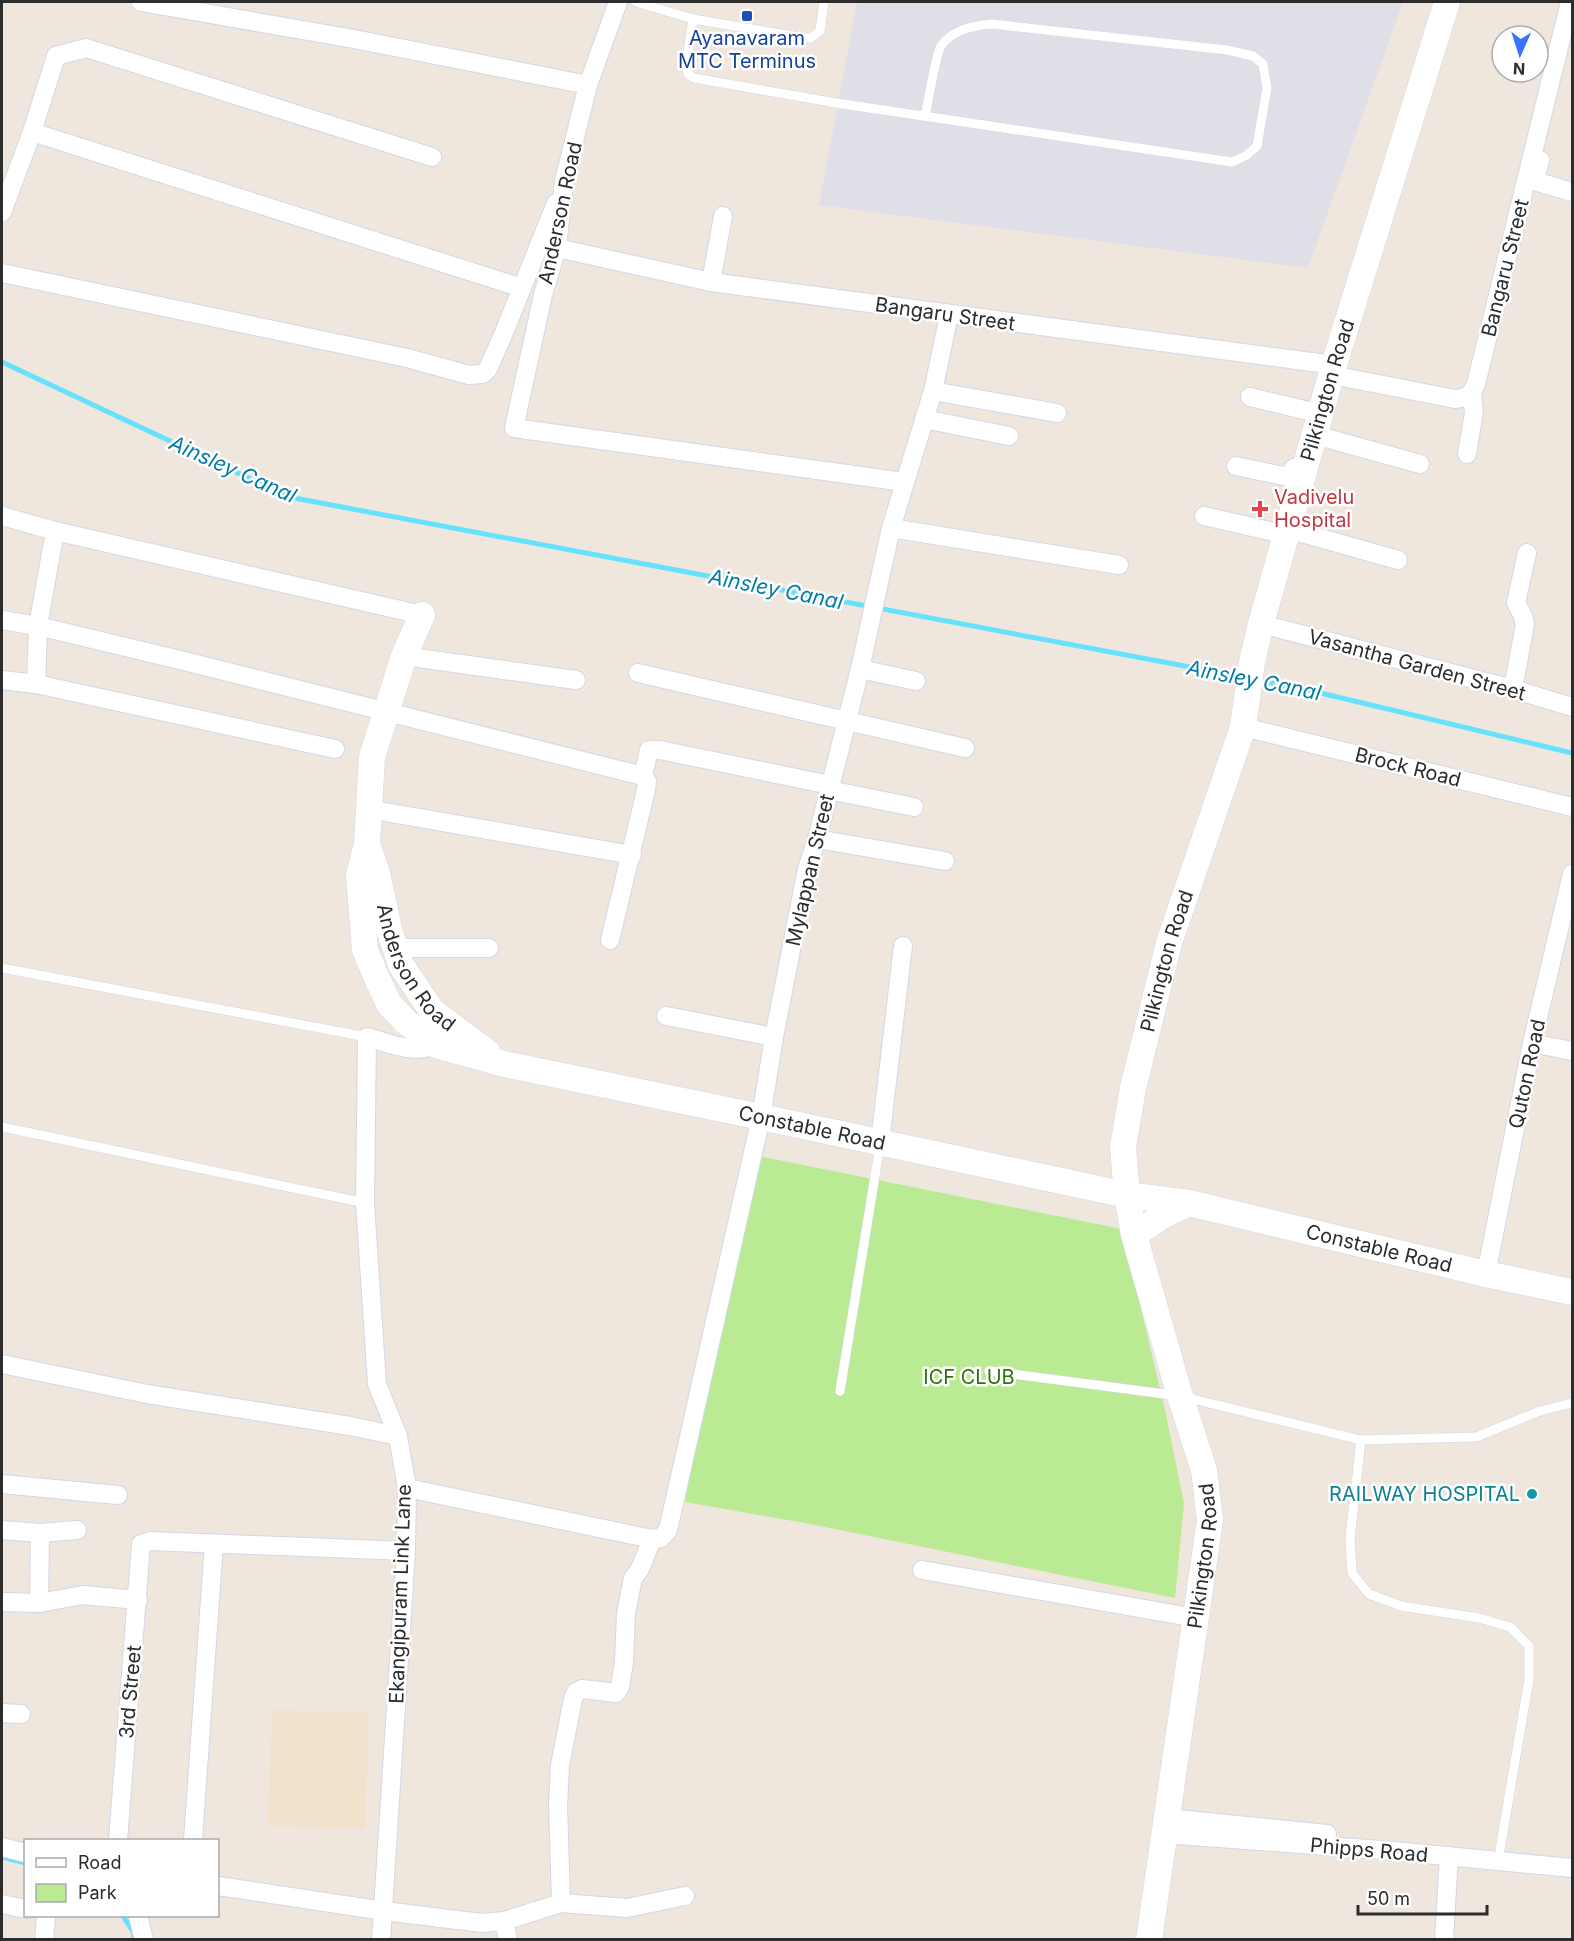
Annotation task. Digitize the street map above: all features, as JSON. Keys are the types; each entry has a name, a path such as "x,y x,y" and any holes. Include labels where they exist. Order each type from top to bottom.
{"street":[{"path":"141,2 354,39 588,85"},
{"name":"Anderson Road","path":"618,2 588,85 564,182 557,248 543,295 514,428 904,482"},
{"name":"Pilkington Road","path":"1149,1940 1204,1575 1210,1520 1204,1470 1180,1396 1134,1235 1127,1195 1123,1147 1136,1077 1169,943 1243,727 1251,662 1261,624 1333,370 1447,2"},
{"name":"Bangaru Street","path":"557,248 711,282 1333,370 1455,399 1467,398 1472,393 1479,373 1570,2"},
{"path":"1572,40 1536,177 1538,182 1572,192"},
{"path":"2,212 32,132 56,56 86,48 432,157"},
{"path":"32,132 522,288"},
{"path":"2,273 396,356 469,375 483,374 488,369 564,182"},
{"path":"711,282 723,216"},
{"name":"Mylappan Street","path":"652,1539 661,1538 669,1530 761,1117 774,1037 807,869 817,839 860,669 891,528 933,391 949,315"},
{"path":"933,391 1057,413"},
{"path":"1467,454 1474,412 1472,393"},
{"path":"1250,398 1420,464"},
{"path":"924,419 1010,436"},
{"path":"1236,466 1288,477 1294,468 1305,471"},
{"path":"2,516 55,531 422,615"},
{"path":"1204,516 1287,532 1398,560"},
{"path":"891,528 1119,565"},
{"path":"36,684 38,626 55,531"},
{"path":"1513,689 1525,624 1524,616 1516,603 1527,553"},
{"name":"Anderson Road","path":"365,950 359,875 367,844 372,757 404,656 422,615"},
{"path":"2,620 38,626 643,776 647,781 646,790 610,940"},
{"name":"Vasantha Garden Street","path":"1261,624 1513,689 1572,707"},
{"path":"404,656 576,680"},
{"path":"860,669 916,681"},
{"path":"638,673 965,748"},
{"path":"2,680 36,684 335,749"},
{"name":"Brock Road","path":"1243,727 1572,807"},
{"path":"643,776 648,752 656,749 914,807"},
{"path":"369,809 632,855"},
{"path":"817,839 945,861"},
{"name":"Anderson Road","path":"367,844 377,873 389,929 401,965 432,1011 504,1064"},
{"name":"Quton Road","path":"1486,1274 1532,1043 1572,874"},
{"path":"880,1142 903,946"},
{"path":"395,948 489,948"},
{"name":"Constable Road","path":"365,950 389,1004 406,1022 436,1046 504,1064 1127,1195 1189,1203 1486,1274 1572,1292"},
{"path":"666,1016 774,1037"},
{"path":"436,1046 456,1030"},
{"name":"Constable Road","path":"367,1037 418,1051 436,1046"},
{"name":"Ekangipuram Link Lane","path":"367,1037 365,1203 377,1384 398,1436 407,1488 406,1551 381,1940"},
{"path":"1532,1043 1572,1051"},
{"path":"1134,1235 1166,1214 1189,1203"},
{"path":"2,1364 147,1394 350,1426 398,1436"},
{"path":"2,1484 118,1495"},
{"path":"407,1488 652,1539 640,1569 633,1578 626,1613 624,1662 620,1687 616,1693 582,1689 576,1692 573,1699 560,1765 558,1805 561,1903"},
{"path":"2,1530 40,1533 77,1530"},
{"path":"39,1603 40,1533"},
{"name":"3rd Street","path":"118,1839 141,1544 150,1540 214,1543"},
{"path":"193,1839 214,1543 406,1551"},
{"path":"922,1570 1196,1618"},
{"path":"2,1602 39,1603 83,1595 138,1600"},
{"path":"2,1713 21,1714"},
{"name":"Phipps Road","path":"1166,1826 1572,1856"},
{"name":"Phipps Road","path":"1166,1826 1572,1868"},
{"path":"2,1847 24,1852"},
{"path":"1444,1940 1449,1856"},
{"path":"219,1886 482,1923 506,1930 519,1915 561,1903 627,1908 686,1896"},
{"path":"2,1904 24,1909"},
{"path":"44,1940 46,1917"},
{"path":"138,1917 144,1940"}],"lane":[{"path":"636,2 693,19 812,38 820,31 824,2"},
{"path":"693,19 686,66 688,74 693,78 836,103 1232,162 1247,155 1257,146 1267,88 1263,64 1253,56 1227,50 992,24 975,25 951,36 940,46 926,116"},
{"path":"2,968 367,1037"},
{"path":"2,1127 365,1203"},
{"path":"840,1391 880,1142"},
{"path":"989,1371 1180,1396 1361,1440 1476,1437 1540,1411 1572,1403"},
{"path":"1361,1440 1350,1538 1352,1573 1363,1587 1369,1594 1401,1606 1479,1618 1510,1627 1529,1646 1529,1679 1500,1850"}],"shaded area":[{"path":"857,2 1403,2 1308,268 819,205"},
{"path":"272,1710 369,1713 365,1828 268,1825"}],"green space":[{"name":"ICF CLUB","path":"748,1154 1122,1229 1165,1410 1184,1503 1175,1598 810,1524 685,1502"}],"waterway":[{"name":"Ainsley Canal","path":"2,362 289,497 1243,677"},
{"name":"Ainsley Canal","path":"1255,680 1308,690 1572,753"},
{"path":"2,1857 24,1862"},
{"path":"124,1917 134,1933 134,1940"}],"place":[{"name":"Ayanavaram MTC Terminus","path":"747,16"},
{"name":"Vadivelu Hospital","path":"1260,509"},
{"name":"RAILWAY HOSPITAL","path":"1532,1494"}]}
